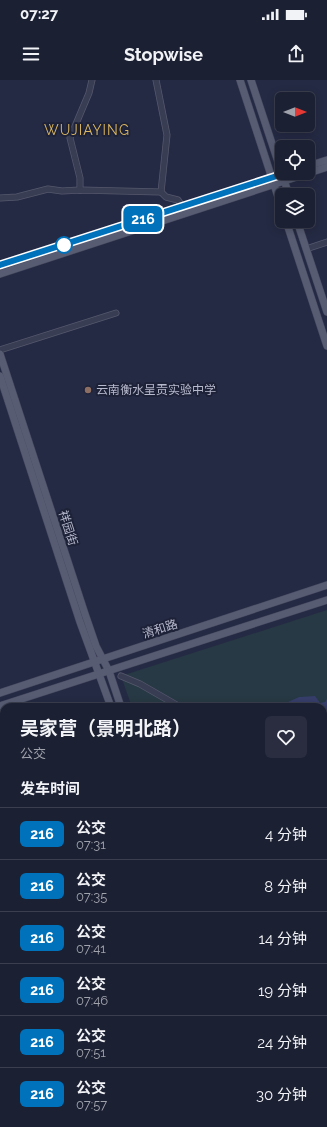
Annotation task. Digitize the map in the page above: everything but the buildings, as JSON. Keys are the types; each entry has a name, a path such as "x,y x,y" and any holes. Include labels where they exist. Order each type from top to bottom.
{"main road":[{"path":"240,80 275,188"},
{"path":"251,80 275,150"},
{"path":"315,164 327,160"},
{"path":"315,170 327,167"},
{"path":"0,265 182,206 273,181"},
{"path":"0,274 273,181"},
{"path":"288,228 327,346"},
{"path":"299,228 327,310"},
{"name":"祥园街","path":"0,354 84,614 96,646 109,671 120,703"},
{"name":"祥园街","path":"0,376 94,662 100,674 109,703"},
{"name":"清和路","path":"0,693 327,585"},
{"name":"清和路","path":"9,703 327,600"}],"street":[{"path":"80,190 80,178 70,138 89,93 92,80"},
{"path":"156,80 167,135 161,192"},
{"path":"0,198 17,197 48,189 62,191 161,192 166,197 178,200 182,206"},
{"path":"306,249 327,242"},
{"path":"0,350 116,313"},
{"path":"121,676 140,684 173,703"}],"shaded area":[{"path":"327,610 327,703 131,703 121,676"}],"water":[{"path":"315,696 320,703 286,703 299,697"}],"bus line":[{"name":"216","path":"0,265 275,177"}],"place":[{"name":"云南衡水呈贡实验中学","path":"88,390"}],"district":[{"name":"WUJIAYING","path":"87,130"}]}
